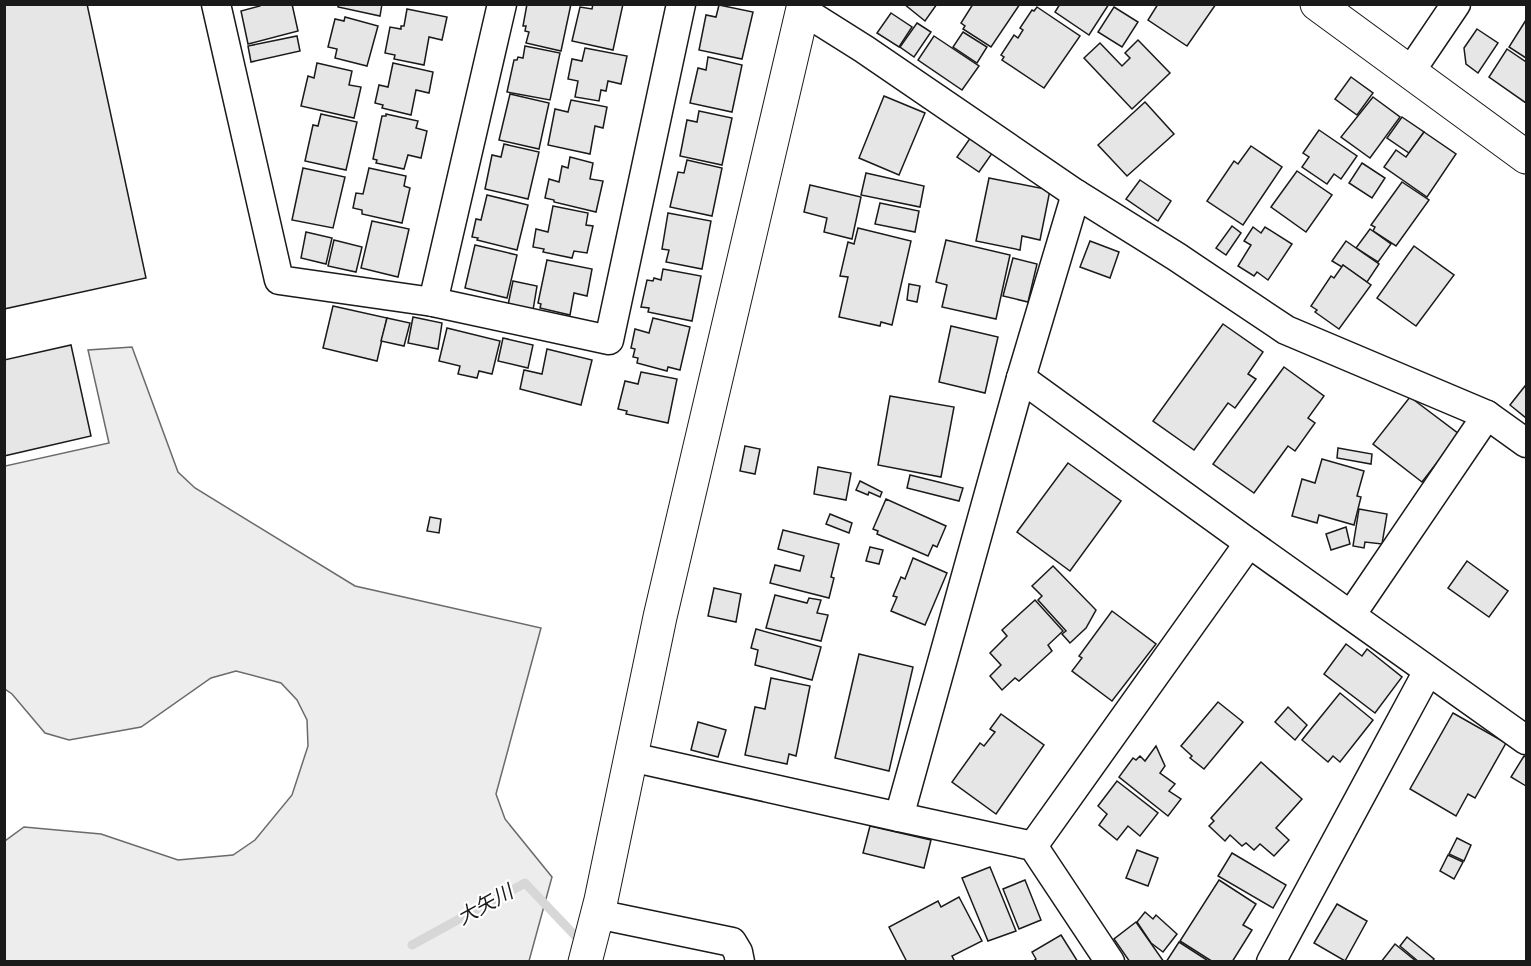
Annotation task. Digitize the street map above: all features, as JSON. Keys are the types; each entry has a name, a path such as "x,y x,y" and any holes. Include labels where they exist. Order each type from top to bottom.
{"street":[{"path":"216,4 279,280 433,302 609,340 681,4"},
{"path":"433,302 502,4"},
{"path":"1317,4 1527,157"},
{"path":"1410,72 1456,4"},
{"path":"585,962 599,907 660,617 803,7 1076,194 1286,330 1487,415 1527,443"},
{"path":"899,817 1021,378 1076,194"},
{"path":"1021,378 1527,740"},
{"path":"1351,615 1487,415"},
{"path":"1033,846 1249,543"},
{"path":"1272,962 1428,671"},
{"path":"631,757 1033,846 1110,962"},
{"path":"599,907 732,942 738,952 740,962"}],"shaded area":[{"path":"132,347 178,472 195,488 355,586 541,628 496,794 505,819 552,877 529,961 5,961 5,841 24,827 101,834 178,860 233,855 255,840 292,795 308,746 307,720 297,700 281,683 236,671 211,678 141,727 69,740 45,733 12,694 5,689 5,466 109,443 88,350"}],"building":[{"path":"4,4 87,4 146,278 4,309"},
{"path":"260,4 292,4 298,31 248,44 241,11 260,6"},
{"path":"338,4 382,4 380,16 338,7"},
{"path":"527,4 571,4 561,51 526,43 529,32 525,31 526,26 523,26"},
{"path":"593,4 623,4 613,50 572,41 580,7 592,9"},
{"path":"904,4 937,4 925,21"},
{"path":"973,4 1020,4 991,47 963,29 965,26 961,23"},
{"path":"1060,4 1109,4 1089,35 1055,12"},
{"path":"1158,4 1216,4 1187,46 1148,20"},
{"path":"719,5 753,12 742,59 699,50 706,15 716,17"},
{"path":"1037,7 1080,36 1044,88 1002,60 1004,57 1001,55 1014,35 1018,38 1023,30 1020,28 1032,10 1034,11"},
{"path":"1114,7 1138,22 1122,47 1098,32"},
{"path":"407,9 447,17 442,40 429,37 424,65 394,59 395,55 385,53 390,27 401,29 401,26 404,26"},
{"path":"891,13 912,27 899,47 877,33"},
{"path":"345,17 378,26 367,66 335,58 337,49 328,47 335,19 344,21"},
{"path":"1526,20 1526,58 1509,47"},
{"path":"917,23 931,32 914,57 900,47"},
{"path":"1477,29 1498,43 1478,73 1466,64 1464,48"},
{"path":"963,32 987,47 977,63 953,47"},
{"path":"297,36 300,51 251,62 248,46"},
{"path":"934,36 979,66 962,90 918,60"},
{"path":"1138,40 1170,73 1132,109 1084,58 1100,43 1122,66 1130,58 1125,53"},
{"path":"525,46 560,53 550,100 507,92 514,60 518,57 523,58"},
{"path":"585,48 627,56 621,84 608,81 606,91 601,90 599,101 575,97 578,81 568,79 572,59 582,61"},
{"path":"1507,49 1526,62 1526,103 1489,77"},
{"path":"708,57 742,65 732,112 690,103 698,68 706,70"},
{"path":"317,63 352,71 349,85 361,87 354,118 301,106 308,76 314,78"},
{"path":"393,63 433,72 429,93 416,90 411,115 382,108 383,105 375,103 379,85 388,87"},
{"path":"1351,77 1373,93 1357,115 1335,99"},
{"path":"510,94 549,103 539,149 499,140"},
{"path":"884,96 925,113 899,175 859,158"},
{"path":"1373,97 1400,117 1370,158 1341,137"},
{"path":"571,100 607,107 603,128 595,126 590,154 548,145 555,109 568,112"},
{"path":"1145,102 1174,134 1127,176 1098,145"},
{"path":"699,111 732,118 722,165 680,156 687,120 697,122"},
{"path":"321,114 357,122 346,170 305,161 313,125 318,126"},
{"path":"386,114 418,121 416,128 427,131 421,158 408,155 404,169 376,163 377,160 373,159 382,116"},
{"path":"1402,117 1424,132 1409,153 1387,138"},
{"path":"1319,130 1357,156 1341,179 1334,174 1327,184 1302,167 1309,157 1303,153"},
{"path":"1424,132 1456,154 1427,197 1384,167 1396,150 1406,157"},
{"path":"971,137 993,152 979,172 957,157"},
{"path":"504,144 539,152 528,199 485,189 492,155 501,157"},
{"path":"1251,146 1282,167 1243,225 1207,201 1234,161 1238,164"},
{"path":"570,157 593,163 590,179 603,181 596,212 545,198 549,179 559,182 562,166 568,168"},
{"path":"687,160 722,168 712,216 670,207 678,172 684,173"},
{"path":"1362,163 1385,178 1372,198 1349,183"},
{"path":"303,168 345,177 333,228 292,220"},
{"path":"369,168 406,176 404,186 410,188 402,223 362,214 362,210 353,208 356,193 363,194"},
{"path":"1297,171 1332,195 1306,232 1271,207"},
{"path":"866,173 924,186 920,207 861,195"},
{"path":"989,178 1050,190 1040,240 1022,236 1020,250 976,241"},
{"path":"1140,180 1171,201 1158,221 1126,199"},
{"path":"1402,182 1429,200 1396,246 1373,231 1375,227 1371,225"},
{"path":"810,185 861,197 852,239 824,232 827,218 804,212"},
{"path":"487,195 528,205 517,250 472,237 476,219 481,220"},
{"path":"880,203 919,211 915,232 875,224"},
{"path":"553,206 588,213 586,225 593,226 587,253 574,251 572,258 543,252 544,249 533,247 536,229 548,232"},
{"path":"668,213 711,221 702,269 666,262 669,250 662,249"},
{"path":"372,221 409,229 398,277 361,268"},
{"path":"1232,226 1241,233 1226,255 1216,248"},
{"path":"1253,227 1261,233 1265,227 1292,244 1268,280 1257,272 1254,276 1238,266 1251,245 1244,241"},
{"path":"858,228 911,241 892,325 881,322 880,326 839,317 848,277 840,276 848,242 854,244"},
{"path":"1370,229 1391,244 1378,262 1356,248"},
{"path":"306,232 332,238 326,264 301,258"},
{"path":"334,240 362,247 356,272 328,266"},
{"path":"946,240 1010,255 996,319 942,307 947,285 936,282"},
{"path":"1090,241 1119,252 1110,278 1080,267"},
{"path":"1346,241 1379,264 1367,282 1343,265 1342,267 1332,261"},
{"path":"475,245 517,255 507,298 465,288"},
{"path":"1414,246 1454,275 1416,326 1377,298"},
{"path":"1013,258 1037,264 1028,302 1003,296"},
{"path":"547,260 592,269 587,296 574,293 570,315 540,308 541,304 538,303"},
{"path":"1343,265 1371,285 1339,329 1315,312 1317,310 1311,306 1331,276 1334,278"},
{"path":"663,269 701,276 692,321 648,312 649,308 641,307 647,280 653,281 654,278 661,280"},
{"path":"513,281 537,286 533,310 508,305"},
{"path":"909,284 920,286 917,302 907,300"},
{"path":"333,306 387,318 377,361 323,348"},
{"path":"413,317 442,323 438,349 408,343"},
{"path":"387,318 410,323 404,346 381,341"},
{"path":"653,318 690,327 680,370 668,367 667,371 637,363 638,358 633,357 635,349 631,348 635,329 649,333"},
{"path":"1223,324 1263,352 1248,374 1256,379 1235,408 1228,403 1194,450 1153,421"},
{"path":"951,326 998,337 985,393 939,382"},
{"path":"447,328 500,341 492,374 479,371 477,378 458,374 460,366 439,361"},
{"path":"503,338 533,345 528,368 498,361"},
{"path":"71,345 91,436 4,456 4,360"},
{"path":"547,349 592,360 581,405 520,389 524,370 542,374"},
{"path":"1284,367 1324,396 1308,418 1315,423 1295,451 1288,446 1254,493 1213,464"},
{"path":"641,372 677,379 668,423 626,414 627,411 618,409 625,381 638,384"},
{"path":"1525,386 1526,388 1526,418 1510,405"},
{"path":"890,396 954,407 941,477 878,465"},
{"path":"1410,397 1459,434 1422,482 1373,444"},
{"path":"745,446 760,449 755,474 740,471"},
{"path":"1338,448 1372,454 1371,464 1337,458"},
{"path":"1322,459 1364,471 1357,496 1361,497 1354,525 1319,515 1317,523 1292,516 1302,479 1315,483"},
{"path":"1068,463 1121,501 1070,571 1017,532"},
{"path":"818,467 851,473 846,500 814,494"},
{"path":"910,475 963,488 959,501 907,488"},
{"path":"860,481 882,492 880,497 856,490"},
{"path":"886,499 946,526 937,547 933,545 928,556 877,534 878,531 873,529"},
{"path":"1359,509 1387,514 1382,544 1365,542 1364,548 1353,546"},
{"path":"830,514 852,523 849,533 826,524"},
{"path":"430,517 441,519 439,533 427,531"},
{"path":"1346,527 1350,544 1331,550 1326,534"},
{"path":"783,530 839,544 831,577 834,578 829,598 770,583 775,565 800,571 804,556 778,549"},
{"path":"870,547 883,550 879,564 866,561"},
{"path":"913,558 947,573 925,625 891,611 897,597 893,596 901,577 905,579"},
{"path":"1467,561 1508,591 1489,617 1448,588"},
{"path":"1053,566 1096,610 1086,628 1070,643 1062,634 1066,631 1038,600 1042,596 1032,586"},
{"path":"714,588 741,594 736,622 708,616"},
{"path":"775,595 807,603 809,598 821,600 817,613 828,615 821,641 766,628"},
{"path":"1035,600 1063,631 1048,645 1052,651 1019,681 1015,678 1002,690 990,676 1001,665 990,653 1007,636 1002,630"},
{"path":"1112,611 1156,644 1112,701 1072,671 1082,658 1079,656"},
{"path":"756,629 821,647 812,680 755,665 758,650 751,648"},
{"path":"1346,644 1362,656 1367,649 1402,677 1375,713 1324,674"},
{"path":"859,654 913,667 889,771 835,758"},
{"path":"771,678 810,686 796,756 789,754 787,764 745,755 755,707 765,709"},
{"path":"1340,693 1373,720 1340,762 1333,756 1328,762 1302,740"},
{"path":"1218,702 1243,722 1204,769 1190,758 1192,756 1181,746"},
{"path":"1288,707 1307,725 1295,740 1275,722"},
{"path":"1453,713 1506,743 1475,798 1468,794 1456,816 1410,789"},
{"path":"1001,714 1044,745 996,814 952,782 980,743 984,746 995,732 990,729"},
{"path":"698,722 726,730 718,757 691,750"},
{"path":"1156,746 1165,766 1160,773 1175,784 1169,791 1181,799 1168,816 1119,777 1133,758 1136,760 1140,756 1145,761"},
{"path":"1524,756 1526,757 1526,786 1511,777"},
{"path":"1261,762 1302,799 1276,828 1289,840 1274,856 1260,844 1254,850 1246,843 1242,846 1230,835 1225,841 1209,826 1214,821 1211,818"},
{"path":"1117,781 1158,813 1140,836 1128,826 1117,840 1099,825 1107,814 1098,806"},
{"path":"870,826 931,840 924,868 863,853"},
{"path":"1457,838 1471,845 1464,861 1449,854"},
{"path":"1137,850 1158,858 1148,886 1126,878"},
{"path":"1232,853 1286,885 1273,908 1218,876"},
{"path":"1448,855 1463,862 1454,879 1440,871"},
{"path":"990,867 1016,931 988,941 962,878"},
{"path":"1025,880 1041,920 1019,929 1003,889"},
{"path":"1219,880 1256,904 1243,925 1252,930 1232,962 1213,962 1180,941"},
{"path":"959,897 982,941 952,956 955,962 907,962 889,927 938,901 941,907"},
{"path":"1337,904 1367,921 1345,961 1314,943"},
{"path":"1145,912 1153,919 1156,915 1177,934 1163,952 1151,943 1137,922"},
{"path":"1136,922 1164,962 1130,962 1114,939"},
{"path":"1061,935 1078,962 1032,962 1036,959 1032,952"},
{"path":"1407,937 1434,959 1432,962 1419,962 1400,946"},
{"path":"1179,942 1210,962 1166,962"},
{"path":"1395,944 1417,962 1381,962"}],"waterway":[{"name":"大矢川","path":"412,945 525,883 582,943"}]}
